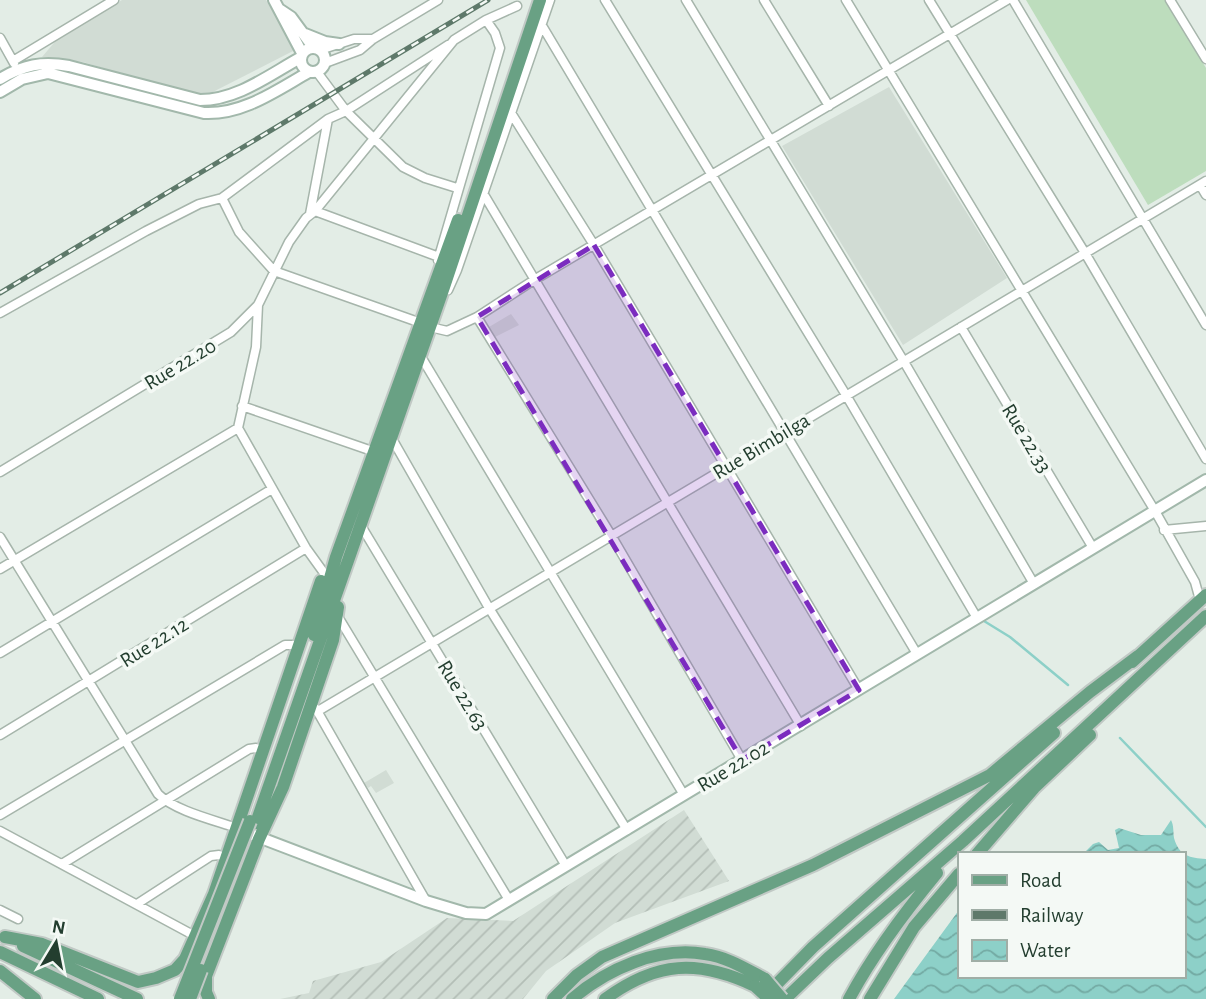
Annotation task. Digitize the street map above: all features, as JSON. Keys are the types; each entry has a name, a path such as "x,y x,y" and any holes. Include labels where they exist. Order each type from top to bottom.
{"main road":[{"path":"2,936 42,944 138,982 175,970 185,959 214,894 324,573 342,559 360,524 420,355 425,326 533,0"},
{"path":"190,999 256,823 375,452 425,326 540,0"},
{"path":"209,999 206,976 259,839 315,707 347,578 342,559"},
{"path":"762,999 813,947 1203,597"},
{"path":"572,999 589,984 617,968 684,952 708,954 727,960 784,999 963,841 1206,617"},
{"path":"180,999 250,821 317,636"},
{"path":"554,999 577,975 602,957 813,865 989,775 1090,692 1139,656"},
{"path":"979,852 1034,788 1104,722 1146,672"},
{"path":"849,999 864,970 904,913 963,841"},
{"path":"870,999 915,927 958,875"},
{"path":"2,936 137,999"},
{"path":"0,952 98,999"},
{"path":"605,999 628,982 661,970 696,968 760,982 769,999"},
{"path":"0,971 35,999"}],"street":[{"path":"0,79 17,70 114,0"},
{"path":"17,70 56,74 204,113 219,114 250,104 360,50 373,39 438,0"},
{"path":"425,326 457,270 550,0"},
{"path":"605,0 846,396 977,618"},
{"path":"686,0 903,360 1034,584"},
{"path":"764,0 829,106"},
{"path":"846,0 1023,289 1203,597"},
{"path":"929,0 1085,253 1206,459"},
{"path":"222,198 239,232 274,271 425,326 447,331 477,317 534,280 1007,0"},
{"path":"1013,0 1206,325"},
{"path":"1170,0 1206,60"},
{"path":"277,4 325,56 317,69"},
{"path":"277,4 301,56 301,65 317,69 346,111 372,139 403,167 425,178 457,188"},
{"path":"0,313 146,231 199,204 222,198 328,119 346,111 486,20 517,6"},
{"path":"425,326 429,285 500,48 495,33 486,20"},
{"path":"541,24 917,654"},
{"path":"303,33 325,42 339,44"},
{"path":"0,38 17,70"},
{"path":"0,92 17,70 38,63 58,64 200,100 215,100 237,93 317,48 354,39 373,39"},
{"name":"Rue 22.20","path":"0,472 237,327 258,305 289,242 454,40"},
{"path":"511,113 728,466 859,690"},
{"path":"328,119 313,212 439,257"},
{"path":"1203,183 1206,194"},
{"name":"Rue Bimbilga","path":"315,707 374,677 1203,183"},
{"path":"484,193 801,726"},
{"path":"258,305 256,348 238,428 306,548 324,573"},
{"path":"477,317 611,535 742,760"},
{"name":"Rue 22.33","path":"961,327 1093,548"},
{"path":"420,355 684,796"},
{"path":"242,406 375,452"},
{"path":"0,569 238,428"},
{"path":"391,437 489,608 626,830"},
{"name":"Rue 22.02","path":"237,828 259,839 426,901 476,915 491,911 1206,480"},
{"path":"0,653 272,489"},
{"name":"Rue 22.63","path":"360,524 566,866"},
{"path":"1164,530 1206,526"},
{"path":"0,537 125,742 164,800 237,828"},
{"name":"Rue 22.12","path":"0,735 306,548"},
{"path":"336,614 509,900"},
{"path":"0,815 285,645 298,645"},
{"path":"315,707 426,901"},
{"path":"62,864 249,749 263,750"},
{"path":"0,831 195,936"},
{"path":"137,904 211,856 226,857"},
{"path":"0,910 18,919"}],"highlighted area":[{"path":"594,245 859,690 742,760 477,317"}],"shaded area":[{"path":"122,0 266,0 295,50 201,98 83,62 42,57 59,37"},
{"path":"889,87 1007,278 903,345 782,146"},
{"path":"511,314 519,325 495,337 489,327"},
{"path":"386,770 394,783 376,793 371,786 368,788 364,783"},
{"path":"684,810 729,881 615,923 546,971 523,999 280,999 309,993 313,981 381,962 447,918 513,921"}],"green space":[{"path":"1026,0 1165,0 1206,68 1206,171 1148,205"}],"water":[{"path":"1171,820 1174,838 1182,852 1085,852 1099,842 1108,850 1119,848 1115,830 1119,828 1141,835 1161,835"},
{"path":"1185,854 1206,859 1206,999 894,999 958,911 958,978 1185,978"}],"waterway":[{"path":"984,621 1010,637 1068,685"},
{"path":"1120,738 1206,827"}],"railway":[{"path":"0,293 488,0"}]}
